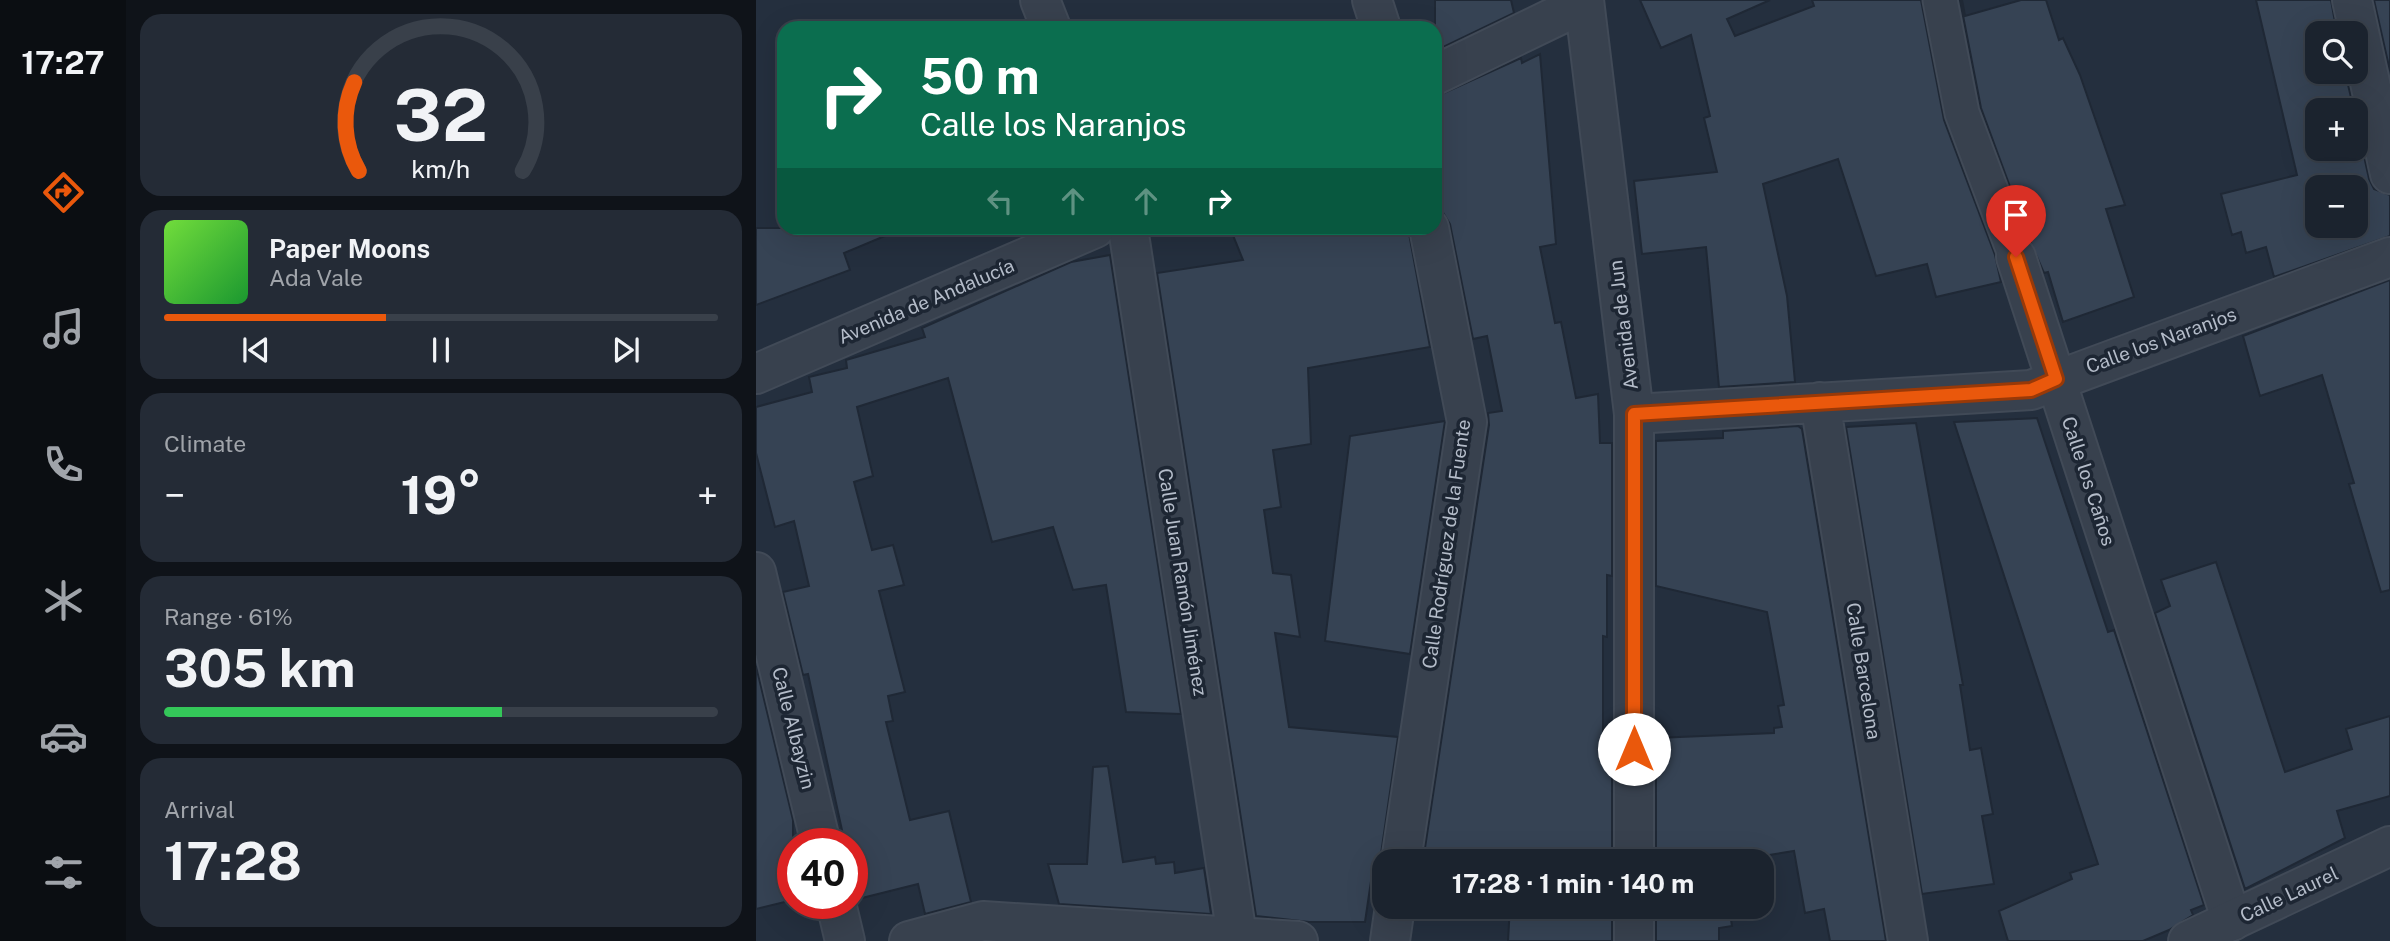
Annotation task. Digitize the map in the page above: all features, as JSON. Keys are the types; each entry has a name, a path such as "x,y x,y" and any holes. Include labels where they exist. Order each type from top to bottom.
{"street":[{"path":"1040,0 1048,21"},
{"path":"1372,0 1379,21"},
{"name":"Calle los Caños","path":"1940,0 1962,113 2016,257 2232,921"},
{"path":"2352,0 2390,174"},
{"path":"1442,72 1584,2"},
{"name":"Avenida de Jun","path":"1584,2 1634,414 1634,849"},
{"name":"Avenida de Andalucía","path":"756,374 1079,235"},
{"name":"Calle Juan Ramón Jiménez","path":"1129,235 1237,936"},
{"name":"Calle Rodríguez de la Fuente","path":"1403,849 1467,422 1430,235"},
{"name":"Calle los Naranjos","path":"1634,414 2031,390 2390,257"},
{"name":"Calle Barcelona","path":"1819,402 1909,941"},
{"name":"Calle Albayzin","path":"756,572 817,828"},
{"name":"Calle Laurel","path":"2188,941 2390,846"},
{"path":"840,919 845,941"},
{"path":"1390,941 1393,919"},
{"path":"1634,919 1634,941"},
{"path":"909,941 983,921 1298,941"}],"building":[{"path":"1435,0 1511,0 1514,13 1442,48 1442,21 1435,21"},
{"path":"1640,0 1770,0 1727,19 1735,36 1814,6 1812,0 1921,0 1944,120 1995,255 2001,282 1936,297 1927,264 1876,276 1838,159 1763,184 1787,296 1795,382 1719,387 1706,247 1642,254 1634,181 1717,172 1704,118 1710,116 1691,35 1661,48"},
{"path":"1960,0 1965,16 2021,0 2046,0 2059,40 2063,38 2080,75 2125,205 2106,209 2134,297 2063,322 2048,272 2044,273 2030,241 1981,108"},
{"path":"2256,0 2331,0 2335,21 2305,21 2305,84 2348,84 2351,98 2305,98 2305,161 2365,161 2374,189 2390,195 2390,236 2274,277 2266,247 2246,253 2241,232 2232,235 2221,194 2297,175"},
{"path":"2374,0 2390,0 2390,71"},
{"path":"1540,54 1556,244 1540,247 1555,323 1561,322 1576,398 1598,394 1600,443 1612,443 1612,576 1607,575 1607,637 1603,636 1603,740 1612,740 1612,849 1425,849 1489,425 1488,413 1502,411 1487,336 1473,339 1450,224 1442,211 1442,94 1521,58 1522,63"},
{"path":"756,228 777,228 777,235 887,235 844,253 850,270 756,305"},
{"path":"1233,235 1409,235 1430,347 1308,368 1311,444 1273,450 1281,507 1264,510 1273,573 1291,575 1300,637 1275,633 1289,727 1398,737 1382,849 1372,849 1372,875 1365,922 1309,922 1256,916 1157,273 1243,260"},
{"path":"1110,255 1181,714 1126,712 1106,585 1073,590 1053,527 992,542 948,378 857,407 873,476 854,482 872,550 893,545 904,585 879,591 905,692 888,696 893,721 886,722 910,820 949,811 971,902 925,914 918,884 868,896 868,828 842,828 808,674 803,675 783,592 809,586 794,521 775,527 756,453 756,407 812,392 809,377 847,368 846,360 925,337 922,328 1071,262"},
{"path":"2390,280 2390,590 2381,592 2349,484 2354,483 2322,375 2260,396 2243,336"},
{"path":"2037,418 2108,632 2114,630 2204,905 2191,910 2193,915 2169,930 2143,941 2008,941 1999,911 2072,879 2070,873 2098,864 1954,422"},
{"path":"1445,421 1410,654 1325,641 1350,436"},
{"path":"1916,423 1963,685 1960,685 1970,750 1981,748 1993,814 1982,816 1994,884 1922,894 1846,427"},
{"path":"1798,426 1802,429 1886,941 1830,941 1824,909 1805,913 1794,851 1774,854 1774,849 1656,849 1656,738 1774,733 1774,728 1782,727 1778,706 1784,705 1767,612 1656,586 1656,441 1723,438 1723,431"},
{"path":"2216,562 2285,772 2352,749 2346,729 2390,716 2390,796 2337,811 2345,838 2245,889 2155,613 2170,606 2161,580"},
{"path":"756,666 793,828 777,828 777,904 756,909"},
{"path":"1108,766 1123,862 1155,857 1156,864 1174,862 1175,873 1204,868 1211,914 1059,904 1048,864 1087,864 1093,767"},
{"path":"1509,919 1612,919 1612,941 1508,941"},
{"path":"1656,919 1731,919 1732,926 1719,928 1719,941 1656,941"}],"route":[{"path":"1634,749 1634,414 2031,390 2056,379 2016,257"}]}
